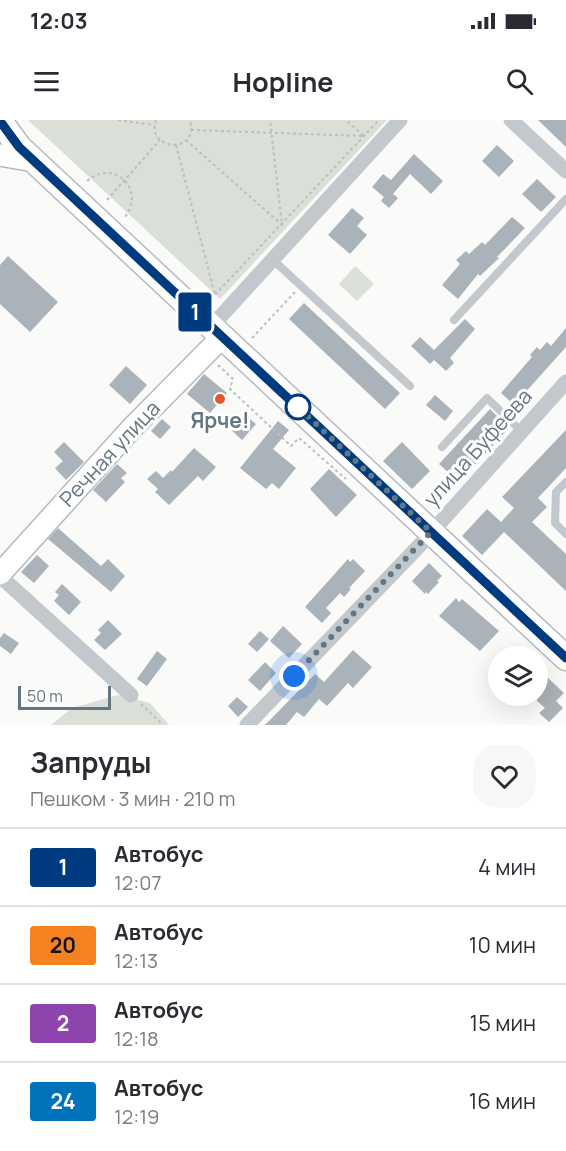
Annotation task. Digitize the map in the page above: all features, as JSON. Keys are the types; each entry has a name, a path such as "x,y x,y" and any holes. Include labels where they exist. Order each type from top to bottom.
{"main road":[{"path":"0,121 19,147 566,658"}],"street":[{"name":"Речная улица","path":"0,575 217,332 273,260 400,120"},
{"path":"511,120 566,171"},
{"path":"0,155 34,161"},
{"name":"улица Буфеева","path":"247,725 431,532 566,382"},
{"path":"0,575 131,695"}],"lane":[{"path":"454,320 566,199"},
{"path":"273,260 410,386"},
{"path":"442,447 487,398 521,431"},
{"path":"566,482 556,492 555,523 566,534"}],"path":[{"path":"118,120 155,125"},
{"path":"156,120 157,136 160,140 165,144 176,145 186,140 191,130 190,120"},
{"path":"270,120 282,225"},
{"path":"346,120 364,136"},
{"path":"211,299 379,120"},
{"path":"191,130 364,136"},
{"path":"107,200 160,140"},
{"path":"186,140 282,225"},
{"path":"176,145 215,295"},
{"path":"87,181 93,176 106,173 125,180 132,198 129,212 125,217"},
{"path":"250,340 301,286"},
{"path":"218,365 233,379 231,389 291,446 299,438 351,484"},
{"path":"131,695 163,725"}],"shaded area":[{"path":"28,120 387,120 220,299"},
{"path":"355,266 374,284 357,301 339,284"},
{"path":"118,695 150,703 169,725 51,725 72,708"}],"building":[{"path":"538,120 566,120 566,147"},
{"path":"497,145 514,161 499,177 482,161"},
{"path":"414,154 443,181 431,194 410,174 393,194 398,198 389,208 381,201 384,197 372,187 383,174 391,180"},
{"path":"537,179 556,197 541,212 522,194"},
{"path":"352,208 364,218 357,226 367,235 350,254 328,235"},
{"path":"512,217 525,228 497,257 499,258 480,276 478,274 458,299 442,285 460,264 456,260 466,251 469,254 482,242 485,245"},
{"path":"8,256 58,302 30,332 0,304 0,265"},
{"path":"304,303 400,393 385,409 289,319"},
{"path":"465,319 475,329 450,358 454,363 446,371 434,360 430,364 411,346 420,337 434,350"},
{"path":"566,328 566,347 514,405 501,393 532,357 530,355 537,347 540,350 547,342 551,346"},
{"path":"126,366 147,385 130,404 109,385"},
{"path":"204,374 227,393 210,413 187,394"},
{"path":"435,395 453,411 445,421 426,405"},
{"path":"490,409 509,428 459,482 439,464"},
{"path":"243,413 256,424 242,440 229,428"},
{"path":"162,419 171,427 160,439 151,431"},
{"path":"278,421 289,430 273,449 296,468 279,489 272,483 266,489 240,468"},
{"path":"566,430 566,468 538,498 547,507 532,522 566,554 566,591 504,532 482,555 462,536 487,509 501,522 514,508 502,497"},
{"path":"64,442 84,462 66,480 55,468 63,461 54,452"},
{"path":"402,442 430,471 412,489 383,461"},
{"path":"194,448 216,467 203,481 198,476 169,505 155,492 158,489 147,479 156,471 163,478 171,470 172,472"},
{"path":"117,464 127,473 121,478 125,482 106,502 93,490"},
{"path":"329,469 357,495 336,517 310,489"},
{"path":"58,528 101,566 108,559 125,576 111,592 48,539"},
{"path":"37,555 49,566 34,583 21,572"},
{"path":"348,559 350,562 353,559 365,571 344,597 340,593 326,608 331,613 322,623 305,607"},
{"path":"429,563 442,576 428,594 426,592 425,594 412,581"},
{"path":"62,584 81,602 69,615 54,601 59,595 55,592"},
{"path":"456,598 459,602 462,599 499,631 480,651 439,616"},
{"path":"108,620 122,634 105,650 94,640 101,633 98,630"},
{"path":"283,626 302,644 289,658 270,641"},
{"path":"260,631 269,639 257,652 248,644"},
{"path":"4,633 19,643 11,654 0,646 0,638"},
{"path":"353,650 372,667 353,688 348,683 327,706 319,699 304,717 297,712 286,725 265,725 315,674 324,682"},
{"path":"157,651 167,659 147,686 137,679"},
{"path":"265,662 276,673 260,691 248,680"},
{"path":"548,678 564,693 556,701 563,708 549,722 539,713 545,708 543,706 548,706"},
{"path":"237,697 248,707 238,717 228,706"}],"bus line":[{"name":"1","path":"0,121 19,147 566,658"}],"place":[{"name":"Ярче!","path":"220,399"}],"route":[{"path":"294,676 431,532 298,407"}]}
